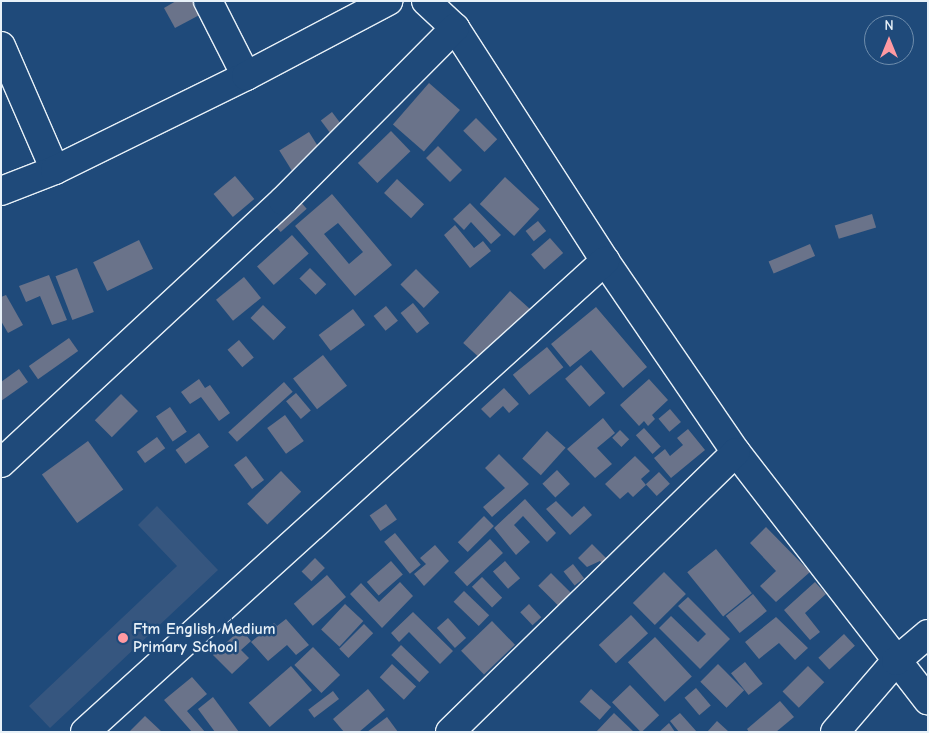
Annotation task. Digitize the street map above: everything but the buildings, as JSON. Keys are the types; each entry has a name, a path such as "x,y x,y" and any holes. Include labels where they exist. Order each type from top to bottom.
{"street":[{"path":"208,1 246,76"},
{"path":"1,191 55,170 246,76 388,1"},
{"path":"426,1 455,28 605,261 736,452 928,700"},
{"path":"1,464 284,201 455,28"},
{"path":"1,46 55,170"},
{"path":"85,732 605,261"},
{"path":"450,732 736,452"},
{"path":"835,732 896,661 928,634"}],"shaded area":[{"name":"Ftm English Medium Primary School","path":"157,506 218,570 50,728 29,706 177,566 138,525"}],"place":[{"name":"Ftm English Medium Primary School","path":"123,638"}]}
